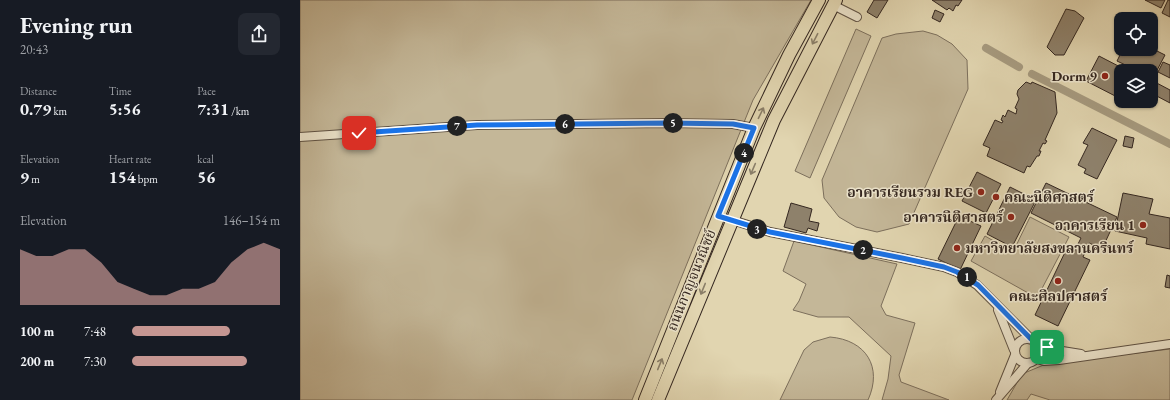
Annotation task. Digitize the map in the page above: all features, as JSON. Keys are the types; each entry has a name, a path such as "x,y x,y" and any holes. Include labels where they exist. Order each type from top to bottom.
{"main road":[{"name":"ถนนกาญจนวณิชย์","path":"645,400 754,128 789,55 819,0"},
{"name":"ถนนกาญจนวณิชย์","path":"658,400 774,120 835,2"},
{"path":"718,216 732,220"}],"street":[{"path":"835,2 857,17"},
{"path":"300,137 477,125 669,123 733,124 754,128"},
{"path":"732,220 770,232 944,267 957,272 970,280 1034,341 1039,351 1036,359"},
{"path":"996,306 1015,353 1021,361 1028,363"},
{"path":"996,400 1020,340 1034,341 1065,352 1092,355"},
{"path":"996,400 1028,363 1036,359 1044,361 1059,360 1170,344"}],"shaded area":[{"path":"300,0 811,0 753,100 632,400 300,400"},
{"path":"856,29 871,36 810,178 795,171"},
{"path":"923,31 937,35 952,44 967,60 968,89 909,224 877,232 856,227 839,217 824,198 822,180 882,38 896,34"},
{"path":"1030,217 1069,237 1037,298 971,261 985,236 1013,252"},
{"path":"794,241 897,264 881,306 886,315 915,323 899,375 901,382 949,400 882,400 888,379 891,356 849,317 818,317 793,310 799,301 806,284 783,271"},
{"path":"830,337 843,339 853,343 868,357 872,366 873,377 872,388 868,400 780,400 804,350 813,342"},
{"path":"1170,349 1170,400 1050,400 1031,394 1027,400 1007,400 1022,374 1046,364"}],"building":[{"path":"874,0 888,0 877,18 867,12"},
{"path":"932,0 962,0 958,6 956,5 953,11 949,8 947,10"},
{"path":"1145,0 1165,0 1161,8"},
{"path":"1168,0 1170,0 1170,17 1162,13"},
{"path":"1066,9 1075,11 1084,18 1064,55 1055,55 1047,47"},
{"path":"935,10 944,14 940,22 932,18"},
{"path":"1158,52 1165,55 1158,68 1158,64 1123,64 1117,61 1120,56 1158,56"},
{"name":"Dorm 9","path":"1099,56 1114,64 1114,95 1086,81"},
{"path":"1163,62 1170,65 1170,78 1158,72"},
{"path":"1026,82 1031,84 1032,82 1055,92 1057,113 1045,140 1047,141 1045,144 1043,143 1039,151 1041,151 1039,156 1037,156 1030,167 1027,166 1024,173 987,156 990,148 983,145 995,120 1002,123 1003,121 1001,120 1003,115 1005,117 1008,110 1016,114 1017,109 1015,108 1019,99 1017,94 1018,90"},
{"path":"1158,84 1170,90 1170,103 1158,97"},
{"path":"1092,128 1117,140 1097,179 1084,173 1086,169 1078,165 1088,145 1083,143"},
{"path":"1125,136 1134,138 1132,148 1123,146"},
{"name":"อาคารเรียนรวม REG","path":"977,172 1001,184 986,213 962,201"},
{"path":"1046,183 1117,217 1102,249 1089,243 1083,257 1090,260 1058,326 1035,315 1067,248 1074,252 1081,238 1031,213"},
{"name":"อาคารนิติศาสตร์","path":"1010,187 1036,200 1012,247 987,234"},
{"name":"อาคารเรียน 1","path":"1123,193 1153,199 1149,214 1170,218 1170,249 1146,244 1147,238 1115,231"},
{"path":"791,203 812,209 809,221 819,223 817,231 808,228 806,233 784,227"},
{"path":"959,216 981,226 960,270 938,259"},
{"path":"1167,275 1170,276 1170,288 1165,287"}],"waterway":[{"path":"986,48 1019,67"},
{"path":"1032,74 1170,144"}],"place":[{"name":"Dorm 9","path":"1105,76"},
{"name":"อาคารเรียนรวม REG","path":"981,192"},
{"name":"คณะนิติศาสตร์","path":"996,197"},
{"name":"อาคารนิติศาสตร์","path":"1011,217"},
{"name":"อาคารเรียน 1","path":"1143,225"},
{"name":"มหาวิทยาลัยสงขลานครินทร์","path":"957,248"},
{"name":"คณะศิลปศาสตร์","path":"1058,281"}],"route":[{"path":"359,133 477,125 669,123 733,124 754,128 718,216 770,232 902,258 944,267 957,272 978,285 996,306 1031,339 1038,344 1047,347"}]}
